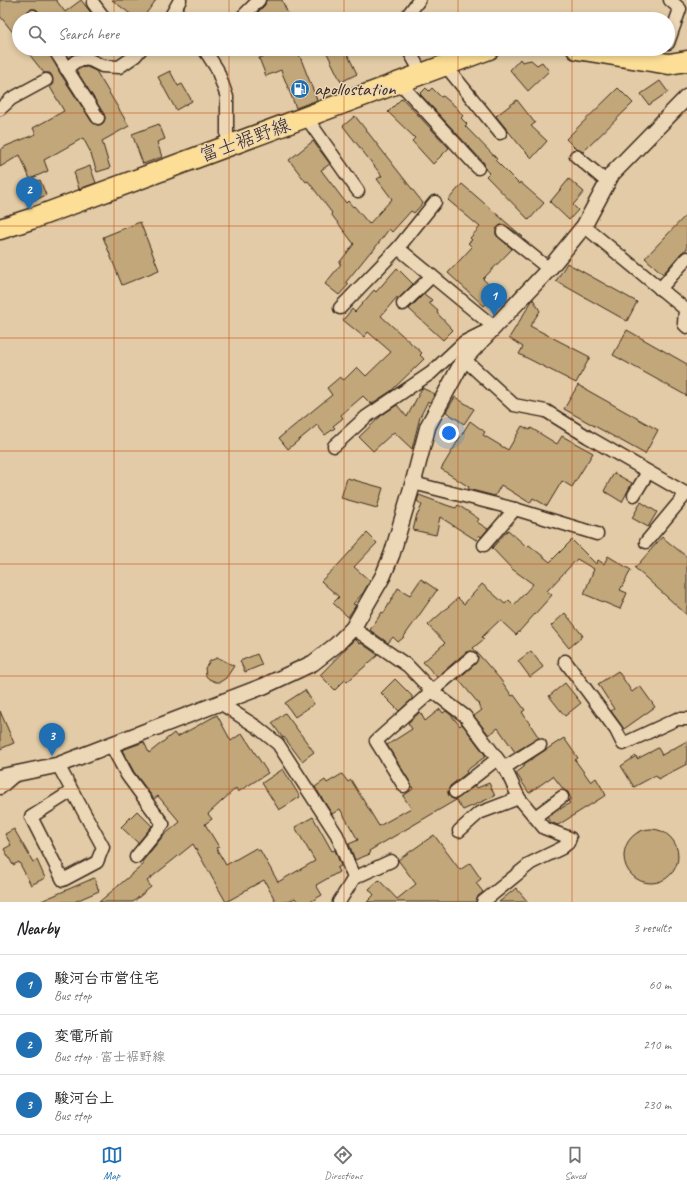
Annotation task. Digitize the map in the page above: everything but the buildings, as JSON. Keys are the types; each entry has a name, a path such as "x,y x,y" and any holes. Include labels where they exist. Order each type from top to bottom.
{"main road":[{"name":"富士裾野線","path":"0,228 30,219 227,147 470,56"},
{"path":"653,56 674,58"}],"street":[{"path":"174,12 180,0"},
{"path":"247,12 259,0"},
{"path":"410,12 419,0"},
{"path":"670,0 680,9 675,23"},
{"path":"93,3 100,12"},
{"path":"58,56 98,118"},
{"path":"66,69 76,61 88,59 102,66 119,67 130,56"},
{"path":"211,56 227,97 227,147"},
{"path":"412,56 422,74"},
{"path":"445,65 500,133"},
{"path":"2,101 46,80"},
{"path":"400,82 478,168"},
{"path":"0,777 58,765 264,686 313,663 336,645 352,628 383,576 392,554 428,426 464,359 549,269 584,226 612,174 687,96"},
{"path":"306,118 358,191"},
{"path":"576,156 607,182"},
{"path":"340,308 398,248 435,202"},
{"path":"0,222 30,219"},
{"path":"584,226 685,309 684,324 687,327"},
{"path":"503,232 549,269"},
{"path":"398,248 494,327"},
{"path":"660,289 687,258"},
{"path":"403,304 432,276"},
{"path":"334,446 366,417 431,373 464,342 494,327"},
{"path":"464,359 514,405 546,411 686,494 646,542"},
{"path":"634,495 648,472"},
{"path":"413,483 515,509 597,534"},
{"path":"484,545 515,509"},
{"path":"352,628 408,666 432,691 465,716 500,764 519,798 544,828 570,838 568,843 562,848 531,863 483,902"},
{"path":"404,786 376,741 471,658"},
{"path":"565,661 616,730 623,744 676,719 687,719"},
{"path":"220,703 257,727 278,744 337,835 354,878"},
{"path":"111,745 127,775 163,824 136,857"},
{"path":"455,792 500,764 540,745"},
{"path":"58,765 72,790 103,847 97,862 63,880 31,817 72,790"},
{"path":"0,788 16,774"},
{"path":"535,817 562,797"},
{"path":"459,831 479,813 519,798"},
{"path":"339,902 354,878 391,861"}],"place":[{"name":"apollostation","path":"300,89"},
{"name":"変電所前","path":"29,210"},
{"name":"駿河台市営住宅","path":"494,316"},
{"name":"駿河台上","path":"52,756"}]}
